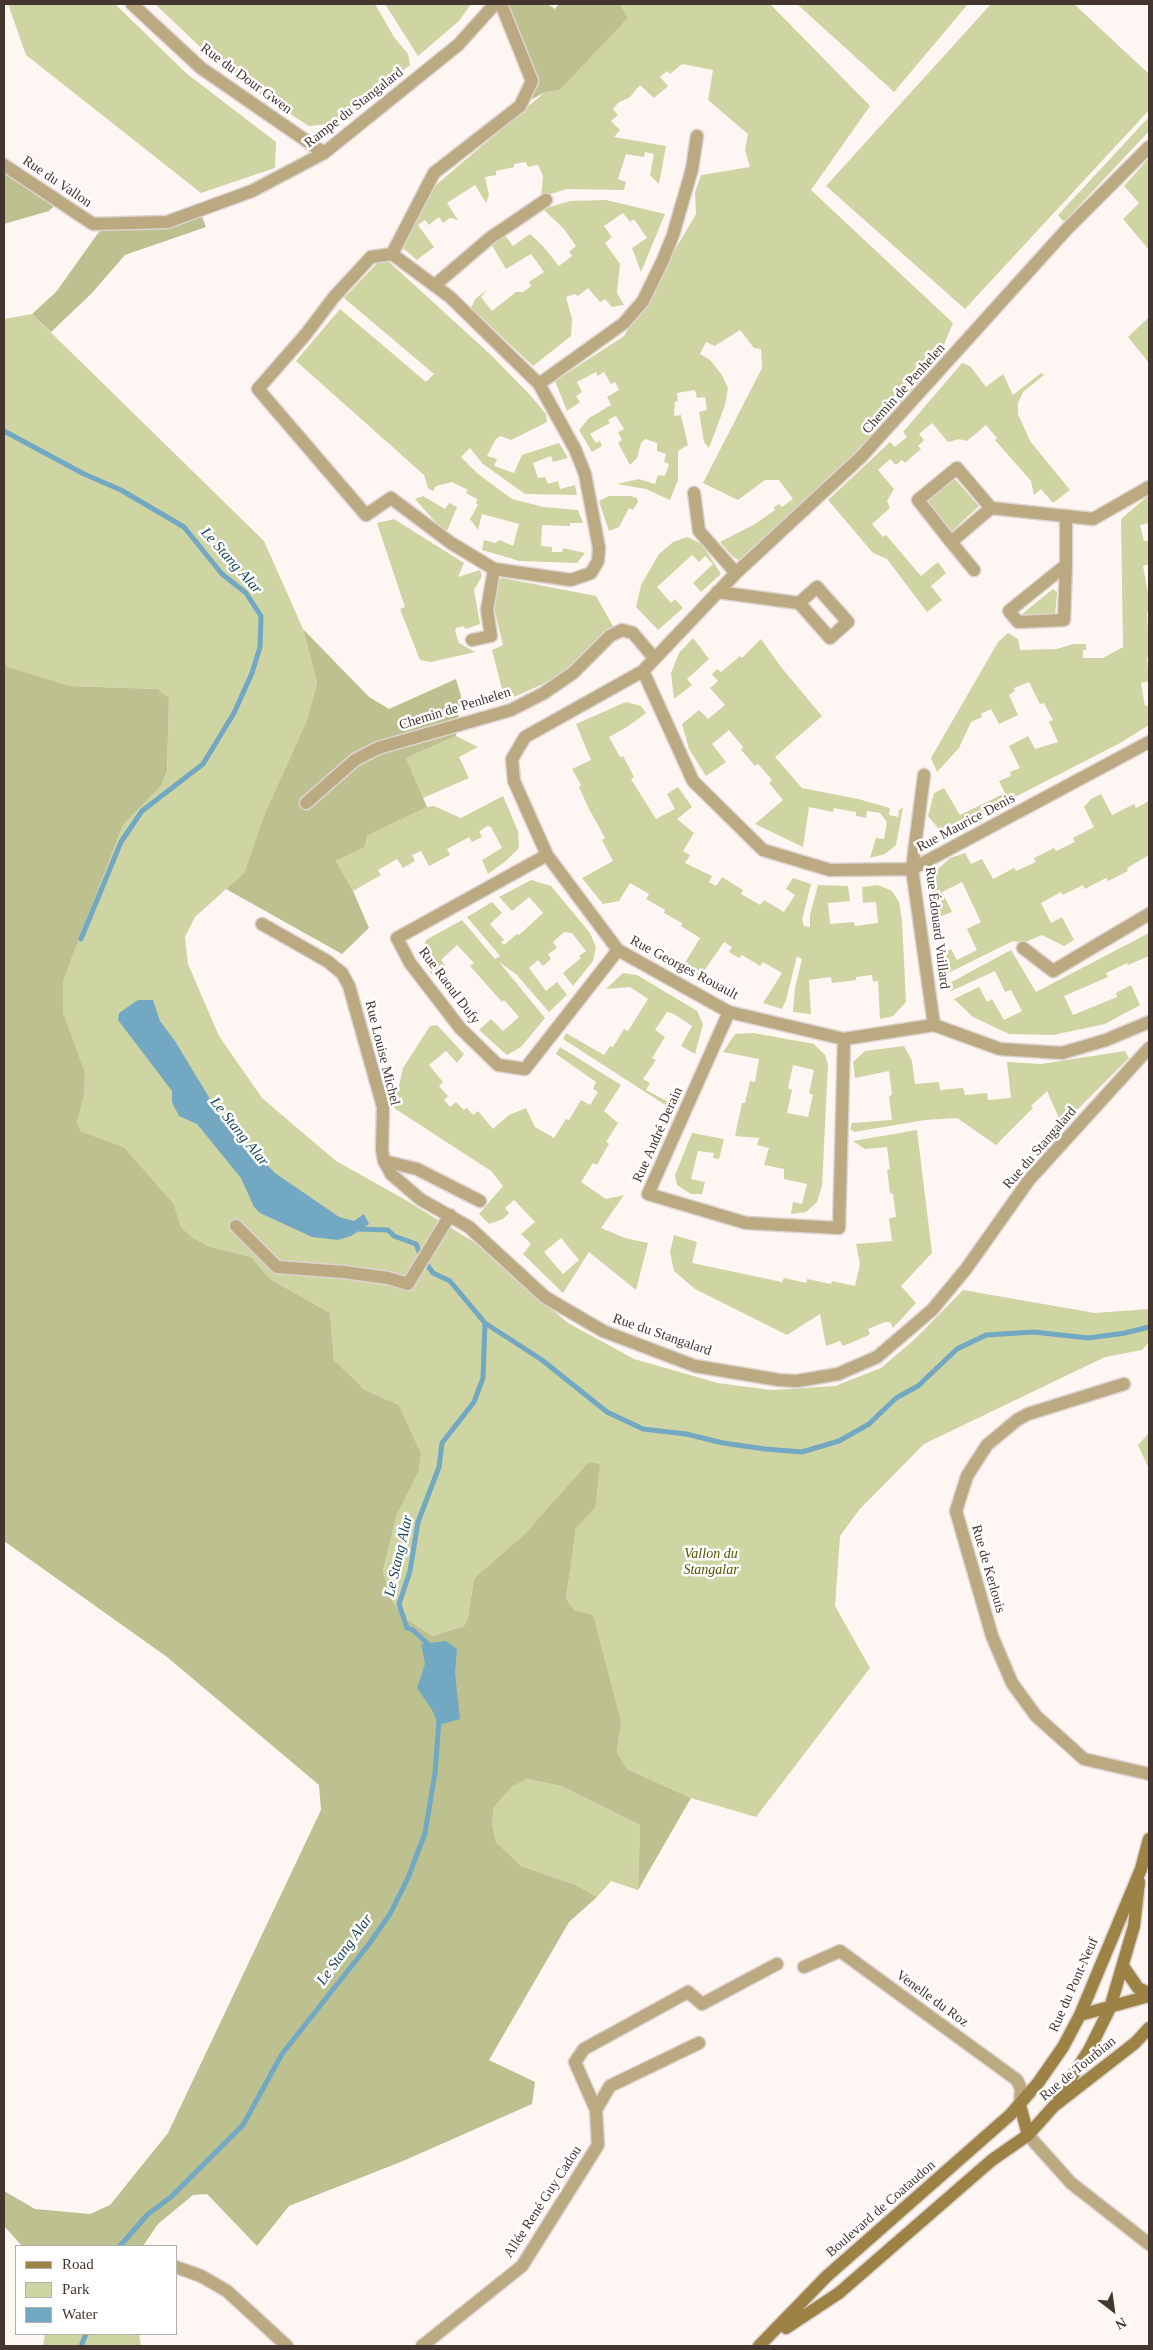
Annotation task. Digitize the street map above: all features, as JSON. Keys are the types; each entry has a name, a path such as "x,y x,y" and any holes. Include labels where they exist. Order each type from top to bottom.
{"main road":[{"name":"Rue du Pont-Neuf","path":"1020,2105 1063,2047 1080,2015 1141,1869 1149,1839"},
{"name":"Rue du Pont-Neuf","path":"1054,2106 1089,2050 1110,2008 1134,1926 1141,1869"},
{"path":"1123,1966 1138,1988 1149,1994"},
{"path":"1080,2015 1110,2008 1149,1994"},
{"name":"Rue de Tourbian","path":"1028,2135 1054,2106 1135,2043 1149,2028"},
{"path":"1020,2105 1028,2135"},
{"name":"Boulevard de Coataudon","path":"763,2343 827,2276 1020,2105"},
{"name":"Boulevard de Coataudon","path":"763,2343 839,2293 992,2160 1028,2135"}],"street":[{"name":"Rue du Dour Gwen","path":"132,4 201,68 324,153"},
{"name":"Rampe du Stangalard","path":"93,224 167,222 252,192 324,153 458,45 495,4"},
{"path":"392,254 434,173 520,106 532,81 501,4"},
{"path":"539,384 624,323 643,301 663,260 689,178 697,136"},
{"name":"Chemin de Penhelen","path":"736,573 861,457 1067,229 1149,147"},
{"name":"Rue du Vallon","path":"4,164 93,224"},
{"path":"435,286 490,238 546,200"},
{"path":"392,254 450,297 539,384 575,449 584,474 599,548 598,561 591,573 571,580 494,570 451,543 391,498 366,515 258,388 371,257 392,254"},
{"path":"974,570 918,500 957,468 991,508 1093,519 1149,487"},
{"path":"694,493 699,531 736,573"},
{"path":"951,542 991,508"},
{"path":"1066,516 1066,565 1064,620 1018,622 1009,611 1066,565"},
{"path":"472,640 491,636 488,610 494,570"},
{"name":"Rue Georges Rouault","path":"736,573 643,671 526,737 512,759 514,781 547,855 618,950 729,1012 844,1039 934,1025 1000,1049 1062,1053 1106,1040 1149,1022"},
{"path":"717,592 799,603"},
{"name":"Chemin de Penhelen","path":"306,803 355,760 378,748 512,710 544,693 573,673 610,636 622,630 633,633 654,658"},
{"name":"Rue Maurice Denis","path":"643,671 693,781 763,850 830,870 912,869 1149,742"},
{"name":"Rue Édouard Vuillard","path":"924,775 912,869 934,1025"},
{"name":"Rue Raoul Dufy","path":"547,855 397,938 410,963 460,1028 498,1065 525,1069 618,950"},
{"path":"1023,948 1053,971 1149,914"},
{"name":"Rue Louise Michel","path":"262,924 328,961 342,973 349,986 383,1107 384,1161"},
{"name":"Rue André Derain","path":"729,1012 648,1194 746,1223 839,1228 844,1039"},
{"name":"Rue du Stangalard","path":"384,1161 391,1174 420,1200 469,1227 545,1297 603,1331 695,1366 779,1380 797,1380 838,1374 877,1357 932,1310 966,1269 1029,1180 1148,1052"},
{"path":"384,1161 417,1169 480,1201"},
{"path":"236,1226 277,1267 411,1279 433,1246 450,1215"},
{"name":"Rue de Kerlouis","path":"1124,1384 1028,1414 1017,1420 987,1445 967,1476 956,1510 992,1636 1012,1683 1036,1716 1084,1759 1149,1774"},
{"name":"Venelle du Roz","path":"804,1967 840,1951 1016,2080 1021,2089 1020,2105"},
{"name":"Allée René Guy Cadou","path":"422,2346 522,2266 598,2144 596,2110 575,2062 584,2049 688,1992 702,2004 777,1964"},
{"path":"596,2110 610,2086 699,2042"},
{"path":"1028,2135 1071,2183 1149,2244"},
{"path":"178,2268 201,2276 227,2291 287,2346"}],"green space":[{"path":"8,4 115,4 186,73 276,142 275,168 201,193 26,55"},
{"path":"155,4 375,4 394,37 408,54 410,65 336,123 309,126 247,86 217,63"},
{"path":"385,4 471,4 459,21 418,56"},
{"path":"510,4 547,4 555,9 559,4 620,4 628,18 560,90 545,92 520,106 532,81 504,11"},
{"path":"620,4 770,4 870,106 811,190 953,323 935,366 853,457 739,560 733,557 720,542 755,524 775,510 774,507 779,504 782,507 793,499 779,480 765,480 738,500 703,483 762,368 761,349 754,348 740,330 715,346 706,342 700,354 710,360 722,375 728,388 725,405 709,448 704,442 699,412 707,410 705,397 697,398 695,390 677,393 678,401 675,402 674,416 681,415 688,445 678,451 678,480 670,500 646,489 617,484 639,479 655,484 658,475 665,476 669,464 664,462 666,454 657,451 657,443 645,439 641,443 637,458 630,465 618,443 622,440 618,432 624,429 616,416 608,420 610,423 590,434 596,443 600,441 602,446 592,452 579,430 589,418 611,405 607,397 619,390 615,382 611,384 604,372 598,376 596,372 577,382 582,392 576,396 580,402 567,411 555,381 624,336 696,214 695,192 701,175 750,167 745,150 748,134 708,100 713,70 682,64 670,74 667,71 660,77 668,86 654,98 640,85 629,98 619,102 613,109 618,115 611,121 620,130 614,137 666,146 659,184 650,175 654,154 645,152 644,157 626,154 618,179 626,182 624,190 567,189 541,197 543,176 538,165 528,167 526,162 514,164 514,167 496,171 496,175 485,177 489,195 486,203 475,185 447,203 458,220 450,218 443,223 439,217 429,225 425,220 418,225 434,247 417,260 404,249 405,237 429,191 545,92 560,90 628,18"},
{"path":"797,4 968,4 894,92"},
{"path":"991,4 1074,4 1149,74 1149,110 965,309 826,186"},
{"path":"1149,117 1149,131 1064,222 1058,215"},
{"path":"1149,158 1149,250 1123,219 1139,203 1124,186"},
{"path":"4,171 55,205 49,211 4,224"},
{"path":"606,200 665,214 641,272 632,248 647,238 634,219 630,222 623,213 604,226 612,237 605,243 620,264 617,293 624,305 612,307 605,299 600,302 588,288 578,296 575,294 566,297 572,319 571,336 533,366 471,308 475,299 487,290 481,297 492,311 516,292 523,292 531,286 529,282 544,272 531,254 506,269 491,244 504,234 513,246 530,234 542,245 559,266 572,256 569,252 576,246 564,229 543,209 570,201"},
{"path":"201,214 206,227 125,255 91,294 51,332 32,314 56,292 101,229"},
{"path":"387,260 491,355 546,414 547,422 511,440 501,436 496,439 487,456 497,459 494,466 514,473 522,455 559,443 568,458 553,462 551,456 533,463 538,478 545,477 548,484 558,481 560,489 575,485 577,495 525,494 483,464 470,448 461,457 478,474 512,499 543,507 578,510 583,523 570,523 570,526 542,525 541,546 552,547 552,552 562,552 563,548 585,553 577,563 520,561 482,550 484,540 495,543 500,540 513,546 519,524 482,514 478,530 470,519 478,505 476,503 477,499 466,493 468,490 452,482 436,486 433,491 428,488 424,475 296,361 340,309 426,382 434,374 344,298 378,262"},
{"name":"Vallon du Stangalar","path":"32,314 264,541 303,629 317,683 307,720 265,813 244,873 195,917 185,937 188,964 219,1036 262,1098 336,1161 404,1199 474,1242 568,1323 634,1359 718,1383 771,1390 835,1386 881,1368 915,1339 963,1290 1095,1313 1149,1309 1149,1342 1142,1350 1105,1357 924,1444 859,1510 840,1536 835,1606 870,1668 756,1817 691,1798 627,1769 617,1752 621,1722 575,1611 566,1599 576,1527 595,1508 526,1533 474,1578 468,1618 464,1626 433,1636 405,1618 393,1602 383,1571 396,1517 419,1471 421,1453 399,1405 365,1390 334,1360 330,1313 270,1279 251,1257 208,1246 192,1237 181,1227 174,1204 124,1147 81,1133 77,1123 84,1096 85,1072 63,1012 63,981 123,825 161,786 167,773 169,698 158,689 70,686 7,667 4,662 4,319"},
{"path":"1149,317 1149,363 1128,337"},
{"path":"962,363 970,366 986,387 1003,374 1013,395 1041,373 1044,375 1023,392 1018,403 1018,414 1030,441 1070,490 1053,503 1041,489 1034,495 1031,481 995,440 997,438 986,425 967,441 959,439 948,442 932,423 919,434 924,440 918,446 921,449 905,463 902,460 896,465 890,459 878,470 894,489 887,501 890,508 872,524 883,537 886,535 921,576 938,562 946,573 931,586 942,600 927,612 887,559 873,553 828,500 890,442 895,447 907,437 903,432"},
{"path":"954,478 979,506 950,533 925,502"},
{"path":"1149,495 1149,523 1140,525 1144,541 1148,541 1149,549 1149,564 1143,566 1149,598 1149,612 1147,612 1149,657 1147,658 1149,681 1141,683 1145,706 1149,705 1149,725 1120,743 943,834 928,816 934,793 944,788 960,815 1005,793 999,781 1011,776 1010,772 1020,768 1009,746 1028,736 1035,749 1058,742 1049,722 1053,720 1044,703 1040,704 1029,682 1014,688 1015,691 1009,695 1018,715 999,724 991,709 981,714 982,717 971,722 959,748 937,772 931,758 998,642 1008,633 1018,639 1020,650 1057,649 1073,644 1086,644 1086,650 1083,650 1083,658 1103,658 1123,647 1121,519"},
{"path":"423,496 445,509 449,503 457,507 447,531 438,525 415,499"},
{"path":"609,496 631,496 637,498 638,502 633,510 629,508 619,527 609,531 599,501"},
{"path":"394,519 464,563 458,577 480,570 482,576 474,590 480,624 466,629 463,626 456,628 455,631 459,643 475,652 431,662 420,660 400,609 405,607 377,523"},
{"path":"687,537 702,544 721,574 701,592 693,583 713,564 705,556 699,562 692,555 657,587 671,603 675,599 683,608 658,630 636,607 641,585 659,554 673,542"},
{"path":"502,578 596,596 614,628 561,676 505,701 492,650 503,645 492,600 497,581"},
{"path":"1053,589 1057,592 1055,616 1025,618 1022,614"},
{"path":"303,629 369,697 389,709 456,679 461,696 456,736 406,758 427,807 367,836 365,847 336,861 353,891 369,928 342,954 226,889 244,873 265,813 307,720 317,683"},
{"path":"693,638 709,659 687,679 692,685 674,699 671,673 679,653"},
{"path":"761,639 781,667 822,716 775,757 802,788 858,799 890,808 889,815 898,817 899,810 903,808 896,845 885,854 870,858 876,838 884,839 887,822 880,813 867,811 866,818 856,816 856,812 834,808 833,812 809,807 803,847 755,824 783,800 769,783 772,780 758,764 755,766 741,750 743,747 729,730 712,744 726,762 706,776 689,749 682,724 699,710 708,719 725,705 710,688 718,681 712,674 717,669 721,672 740,656 742,658"},
{"path":"4,662 8,667 70,686 158,689 169,698 167,772 161,786 123,825 63,981 63,1012 85,1072 84,1096 77,1123 81,1132 124,1147 174,1204 181,1227 192,1237 208,1246 251,1257 270,1279 330,1313 334,1360 365,1390 399,1405 421,1453 419,1471 396,1517 383,1571 393,1602 405,1618 433,1636 464,1626 468,1618 474,1578 526,1533 589,1462 600,1464 595,1508 576,1528 566,1599 575,1611 593,1615 621,1722 617,1752 627,1769 691,1798 638,1890 640,1825 561,1786 527,1779 512,1787 494,1807 492,1822 496,1842 521,1866 576,1885 597,1897 569,1922 489,2060 535,2082 532,2104 403,2161 289,2206 257,2246 207,2194 193,2195 158,2224 144,2245 21,2245 4,2226 4,2191 35,2209 90,2214 110,2205 168,2133 321,1810 319,1785 167,1657 4,1541"},
{"path":"626,702 641,706 646,713 609,737 620,757 623,756 634,777 631,779 656,819 675,809 667,794 678,787 692,807 677,819 694,833 683,851 690,855 685,863 712,876 709,882 716,886 722,877 743,890 741,894 760,905 764,900 784,912 795,895 786,889 793,878 811,884 802,920 804,926 810,927 810,915 818,885 848,886 850,901 828,903 830,924 854,922 855,926 878,923 876,902 863,903 862,887 878,885 892,891 899,902 902,920 906,1002 893,1016 880,1019 878,981 873,982 872,975 856,977 856,980 832,983 831,977 809,980 811,1014 793,1012 795,988 802,959 797,956 782,1009 763,1003 782,973 763,962 760,966 742,955 739,958 729,952 732,947 724,942 700,977 683,966 700,938 681,926 682,923 664,913 665,910 646,899 649,894 630,883 619,901 603,904 582,878 613,861 602,840 605,838 588,807 579,787 581,785 572,769 591,760 576,724"},
{"path":"456,736 478,747 459,757 469,778 423,798 406,758"},
{"path":"1101,794 1112,815 1134,804 1136,808 1149,801 1149,855 1127,868 1128,871 1108,881 1106,878 1085,889 1083,885 1063,895 1061,892 1041,903 1051,923 1062,917 1074,940 1064,946 1042,935 1023,943 1013,941 942,976 936,956 951,949 957,960 977,950 967,929 981,922 962,882 942,892 952,912 931,920 929,889 934,873 950,858 965,853 971,864 982,859 993,879 1014,868 1016,871 1036,862 1034,858 1054,848 1056,851 1075,842 1073,838 1094,827 1084,807 1091,799"},
{"path":"503,796 518,831 519,848 488,874 482,860 502,848 491,827 487,826 479,832 482,837 472,842 469,837 447,849 450,855 429,866 421,851 412,855 415,861 403,868 397,859 378,870 381,875 353,891 336,861 365,847 367,836 427,807 434,806 461,818"},
{"path":"531,880 551,886 590,933 596,947 593,961 573,986 563,973 581,958 579,956 586,951 572,933 564,932 553,942 557,948 548,954 551,959 543,966 538,960 529,968 546,991 557,982 567,995 549,1012 516,974 499,962 545,1018 521,1047 507,1055 479,1030 491,1019 503,1031 519,1017 504,1000 502,1002 470,966 474,963 457,945 441,960 445,965 432,975 422,957 426,940 462,920 495,959 500,956 467,917 492,902 502,913 490,924 504,940 501,942 504,945 517,934 519,935 543,913 529,897 512,911 499,897"},
{"path":"1149,933 1149,956 1128,965 1127,963 1106,973 1108,977 1064,996 1073,1015 1117,997 1116,993 1131,985 1140,1005 1105,1024 1053,1035 1009,1034 973,1017 954,999 979,987 987,1002 992,999 1004,1020 1022,1011 1011,990 1005,992 995,971 951,991 946,985 1011,950 1036,992"},
{"path":"623,973 637,975 697,1011 703,1024 695,1054 681,1046 692,1026 674,1014 667,1012 655,1030 665,1037 652,1058 656,1060 643,1079 650,1083 646,1090 674,1105 670,1108 563,1039 566,1033 604,1055 610,1046 613,1047 624,1029 628,1031 648,999 630,987 606,989"},
{"path":"437,1025 464,1054 457,1063 446,1051 429,1065 443,1082 439,1086 448,1096 444,1100 450,1107 456,1102 464,1110 467,1108 473,1115 478,1111 493,1129 509,1115 526,1108 535,1127 554,1138 566,1119 569,1120 581,1100 590,1105 598,1092 593,1089 596,1082 556,1054 560,1047 621,1085 604,1111 618,1123 606,1142 609,1144 597,1165 593,1163 581,1182 606,1199 624,1195 601,1228 625,1238 648,1243 636,1290 589,1252 563,1293 523,1254 531,1244 521,1234 535,1222 514,1200 505,1208 509,1213 503,1219 489,1224 479,1214 503,1186 491,1171 394,1108 403,1068 430,1026","holes":["561,1238 579,1260 563,1274 544,1252"]},
{"path":"754,1033 814,1044 825,1055 828,1064 822,1186 817,1202 806,1212 791,1214 793,1202 802,1204 807,1184 784,1179 784,1169 764,1165 769,1148 757,1145 759,1138 735,1136 742,1103 745,1103 750,1081 755,1082 759,1059 723,1052 735,1034","holes":["793,1065 814,1070 809,1093 813,1095 808,1117 787,1113 792,1090 788,1088"]},
{"path":"904,1046 912,1061 915,1084 939,1082 940,1090 963,1088 965,1095 987,1093 988,1100 1011,1098 1007,1062 1041,1064 1125,1051 1129,1058 1062,1125 1047,1091 996,1145 957,1118 925,1120 854,1132 850,1129 852,1123 892,1120 889,1096 892,1095 889,1071 855,1078 853,1062 865,1051"},
{"path":"917,1130 932,1253 901,1286 916,1303 893,1328 890,1322 885,1322 868,1329 870,1334 867,1336 843,1346 840,1341 826,1346 820,1314 787,1335 695,1289 674,1271 670,1252 674,1235 697,1242 692,1263 782,1282 784,1278 806,1283 807,1279 831,1284 832,1281 855,1286 860,1264 856,1244 892,1241 889,1218 896,1217 887,1170 890,1169 887,1147 865,1149 853,1141"},
{"path":"692,1133 724,1139 719,1159 713,1158 714,1153 698,1151 691,1179 705,1182 702,1194 691,1194 677,1185 675,1175"},
{"path":"1149,1433 1149,1469 1138,1445"},
{"path":"527,1779 561,1786 640,1825 638,1890 611,1881 597,1897 576,1885 521,1866 496,1842 492,1822 494,1807 512,1787"},
{"path":"45,2335 139,2335 141,2346 43,2346"}],"water":[{"path":"138,1000 153,1000 160,1021 175,1041 210,1099 252,1150 275,1173 339,1217 354,1221 364,1214 369,1224 351,1236 338,1240 312,1237 260,1213 254,1207 241,1178 197,1124 179,1116 172,1102 172,1091 118,1020 119,1013"},
{"path":"446,1641 457,1649 455,1673 460,1719 439,1725 432,1710 417,1688 425,1664 421,1644"}],"waterway":[{"name":"Le Stang Alar","path":"4,431 84,474 121,490 184,527 222,574 246,593 261,616 260,647 252,673 234,713 203,764 142,811 121,842 81,939"},
{"path":"357,1229 388,1230 394,1236 416,1244 421,1256 433,1273 450,1281 485,1323 542,1360 607,1412 643,1429 686,1434 723,1443 765,1449 802,1452 839,1441 869,1424 896,1398 918,1386 957,1349 986,1335 1034,1332 1088,1338 1125,1333 1149,1327"},
{"name":"Le Stang Alar","path":"431,1647 413,1630 407,1628 399,1604 410,1571 418,1522 439,1467 442,1443 474,1402 483,1378 485,1323"},
{"name":"Le Stang Alar","path":"121,2245 148,2214 171,2197 243,2125 282,2054 369,1944 390,1914 408,1878 425,1833 435,1773 439,1720"},
{"name":"Le Stang Alar","path":"81,2346 86,2335"}]}
